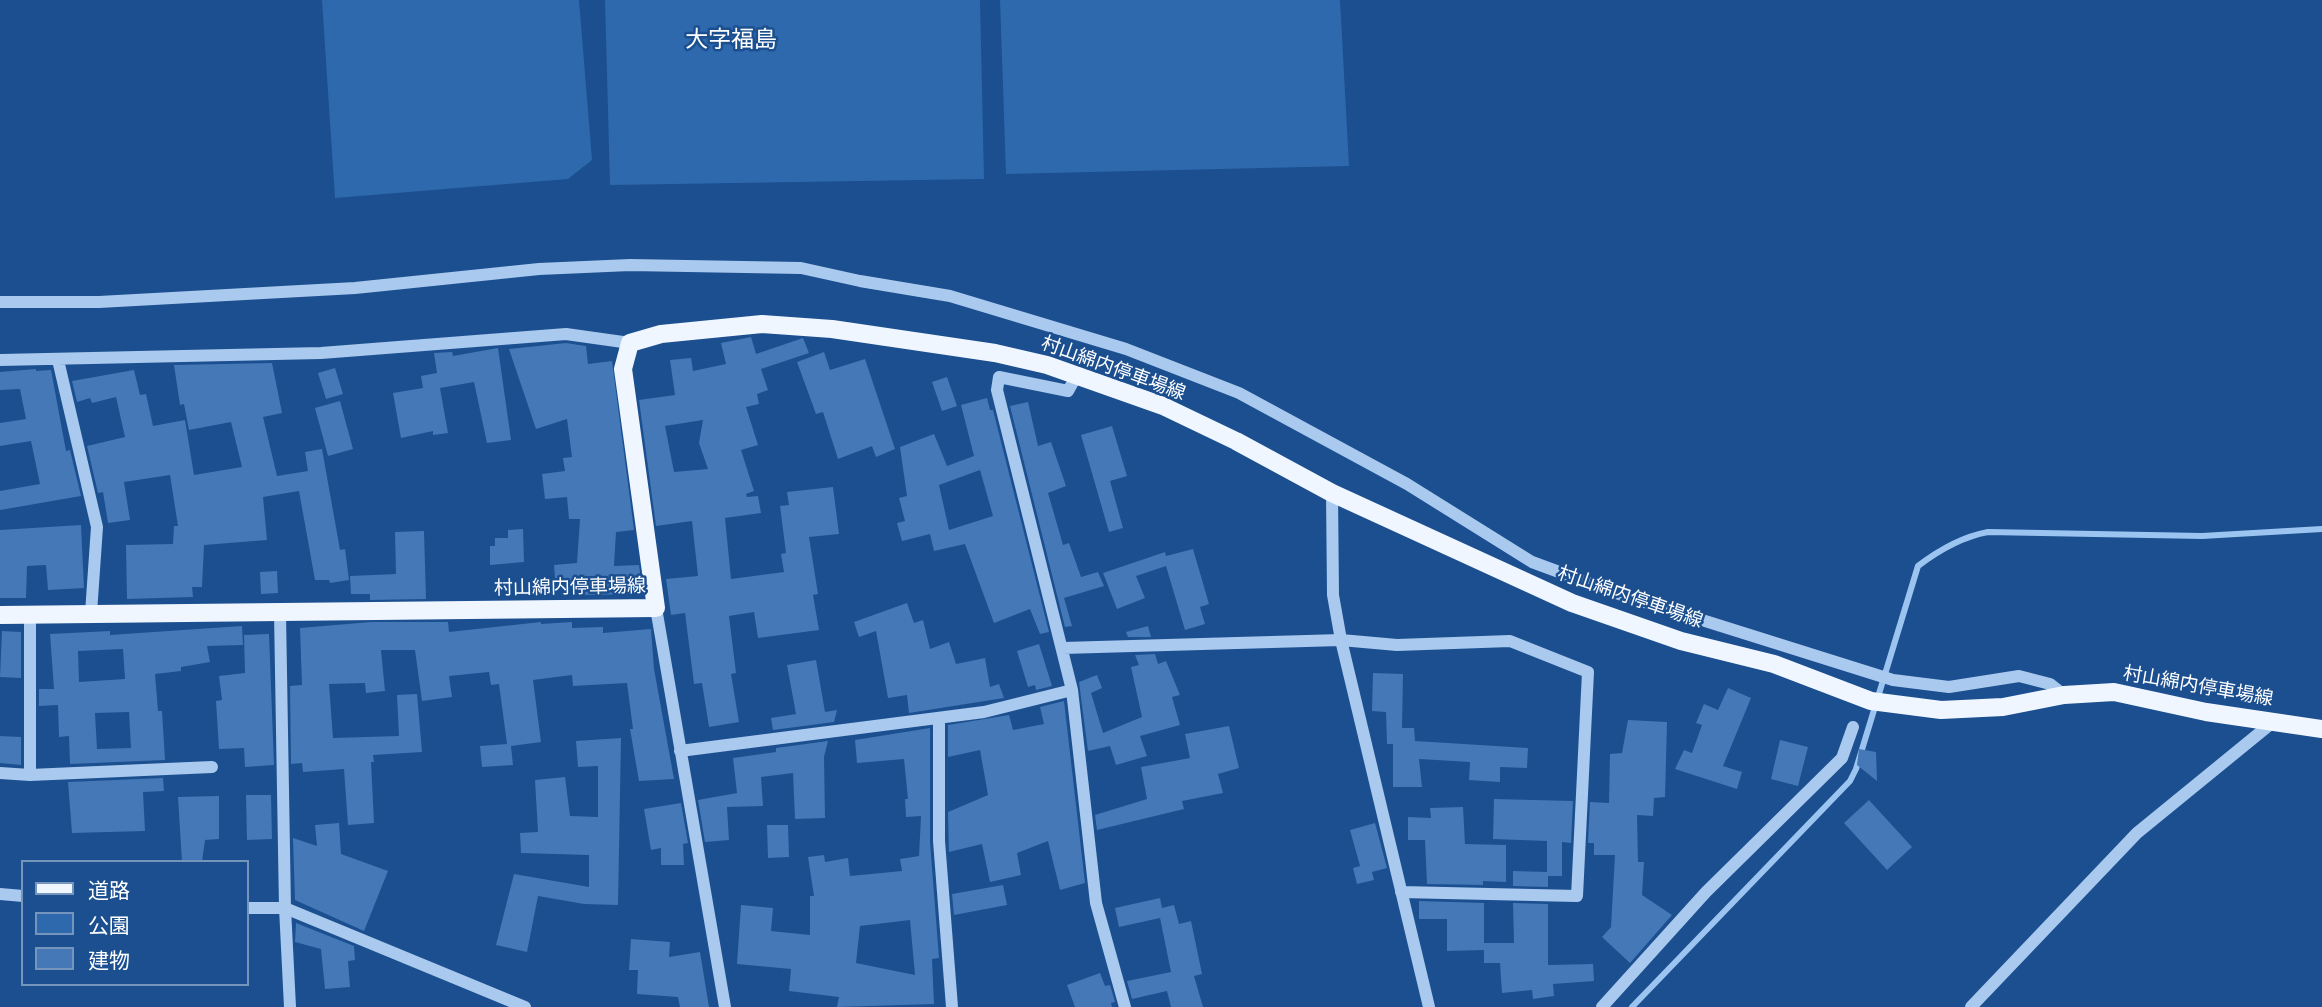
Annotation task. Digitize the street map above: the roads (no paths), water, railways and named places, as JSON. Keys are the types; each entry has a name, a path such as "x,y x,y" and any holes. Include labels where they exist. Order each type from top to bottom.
{"main road":[{"name":"村山綿内停車場線","path":"0,615 656,608 623,369 630,343 644,337 736,326 832,329 995,353 1077,375 1163,407 1236,441 1332,494 1572,603 1681,640 1774,664 1871,701 1941,710 2003,707 2064,695 2114,692 2206,712 2322,729"}],"street":[{"path":"0,302 99,302 355,288 539,269 630,265 801,268 950,296 1126,349 1239,393 1407,484 1532,562 1616,593 1893,681 1949,687 2019,676 2050,684 2064,695"},
{"path":"0,360 321,353 566,334 630,343"},
{"path":"0,351 28,360"},
{"path":"58,360 96,527 91,612"},
{"path":"1077,375 1068,391 999,377 997,390 1072,690 1096,903 1125,1007"},
{"path":"1332,494 1333,595 1341,640 1429,1007"},
{"path":"656,608 725,1007"},
{"path":"280,612 285,908 290,1007"},
{"path":"30,614 30,775"},
{"path":"1063,648 1341,640 1397,645 1510,641 1588,672 1577,896 1401,892"},
{"path":"680,751 984,712 1072,690"},
{"path":"939,718 939,841 952,1007"},
{"path":"1971,1007 2137,833 2273,722"},
{"path":"1602,1007 1706,892 1842,758 1853,727"},
{"path":"0,773 30,775 212,767"},
{"path":"0,894 21,896"},
{"path":"248,908 285,908 526,1007"}],"waterway":[{"path":"1632,1007 1850,781 1856,769 1918,566 1926,560 1960,541 1988,532 2202,536 2322,529"}],"district":[{"name":"大字福島","path":"731,41"}]}
